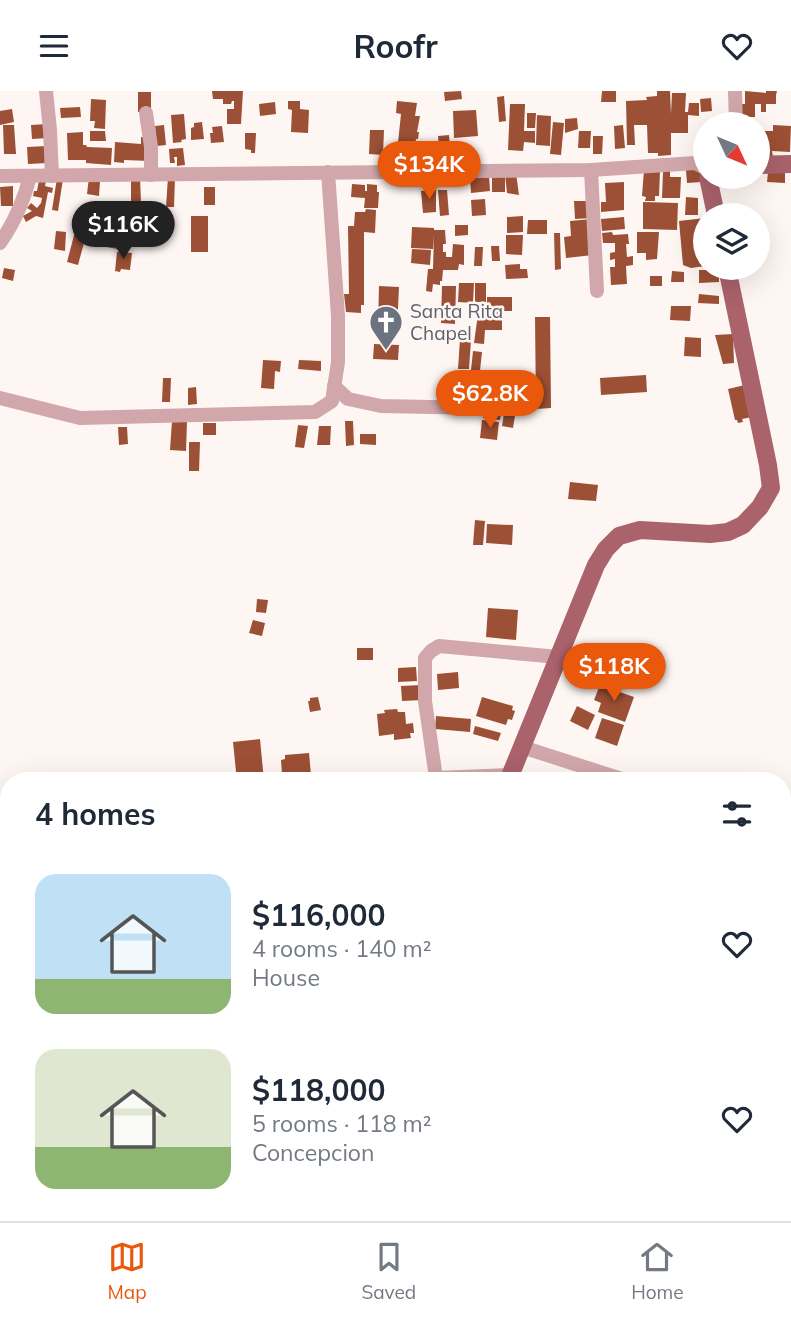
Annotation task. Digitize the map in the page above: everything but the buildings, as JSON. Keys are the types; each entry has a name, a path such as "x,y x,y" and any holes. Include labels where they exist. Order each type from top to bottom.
{"main road":[{"path":"770,165 791,164"},
{"path":"512,772 596,565 606,549 620,536 640,530 710,534 728,532 743,524 760,507 771,488 729,280"}],"street":[{"path":"46,91 52,176"},
{"path":"735,91 736,112"},
{"path":"146,113 151,146 151,174"},
{"path":"0,176 591,170 693,163"},
{"path":"591,170 597,291"},
{"path":"0,398 80,418 314,412 332,401 338,362 338,316 328,172"},
{"path":"0,243 24,197 30,176"},
{"path":"334,386 348,399 381,406 481,408"},
{"path":"429,772 425,658 431,651 439,646 558,657"},
{"path":"522,747 600,772"}],"place":[{"name":"Santa Rita Chapel","path":"386,352"}]}
